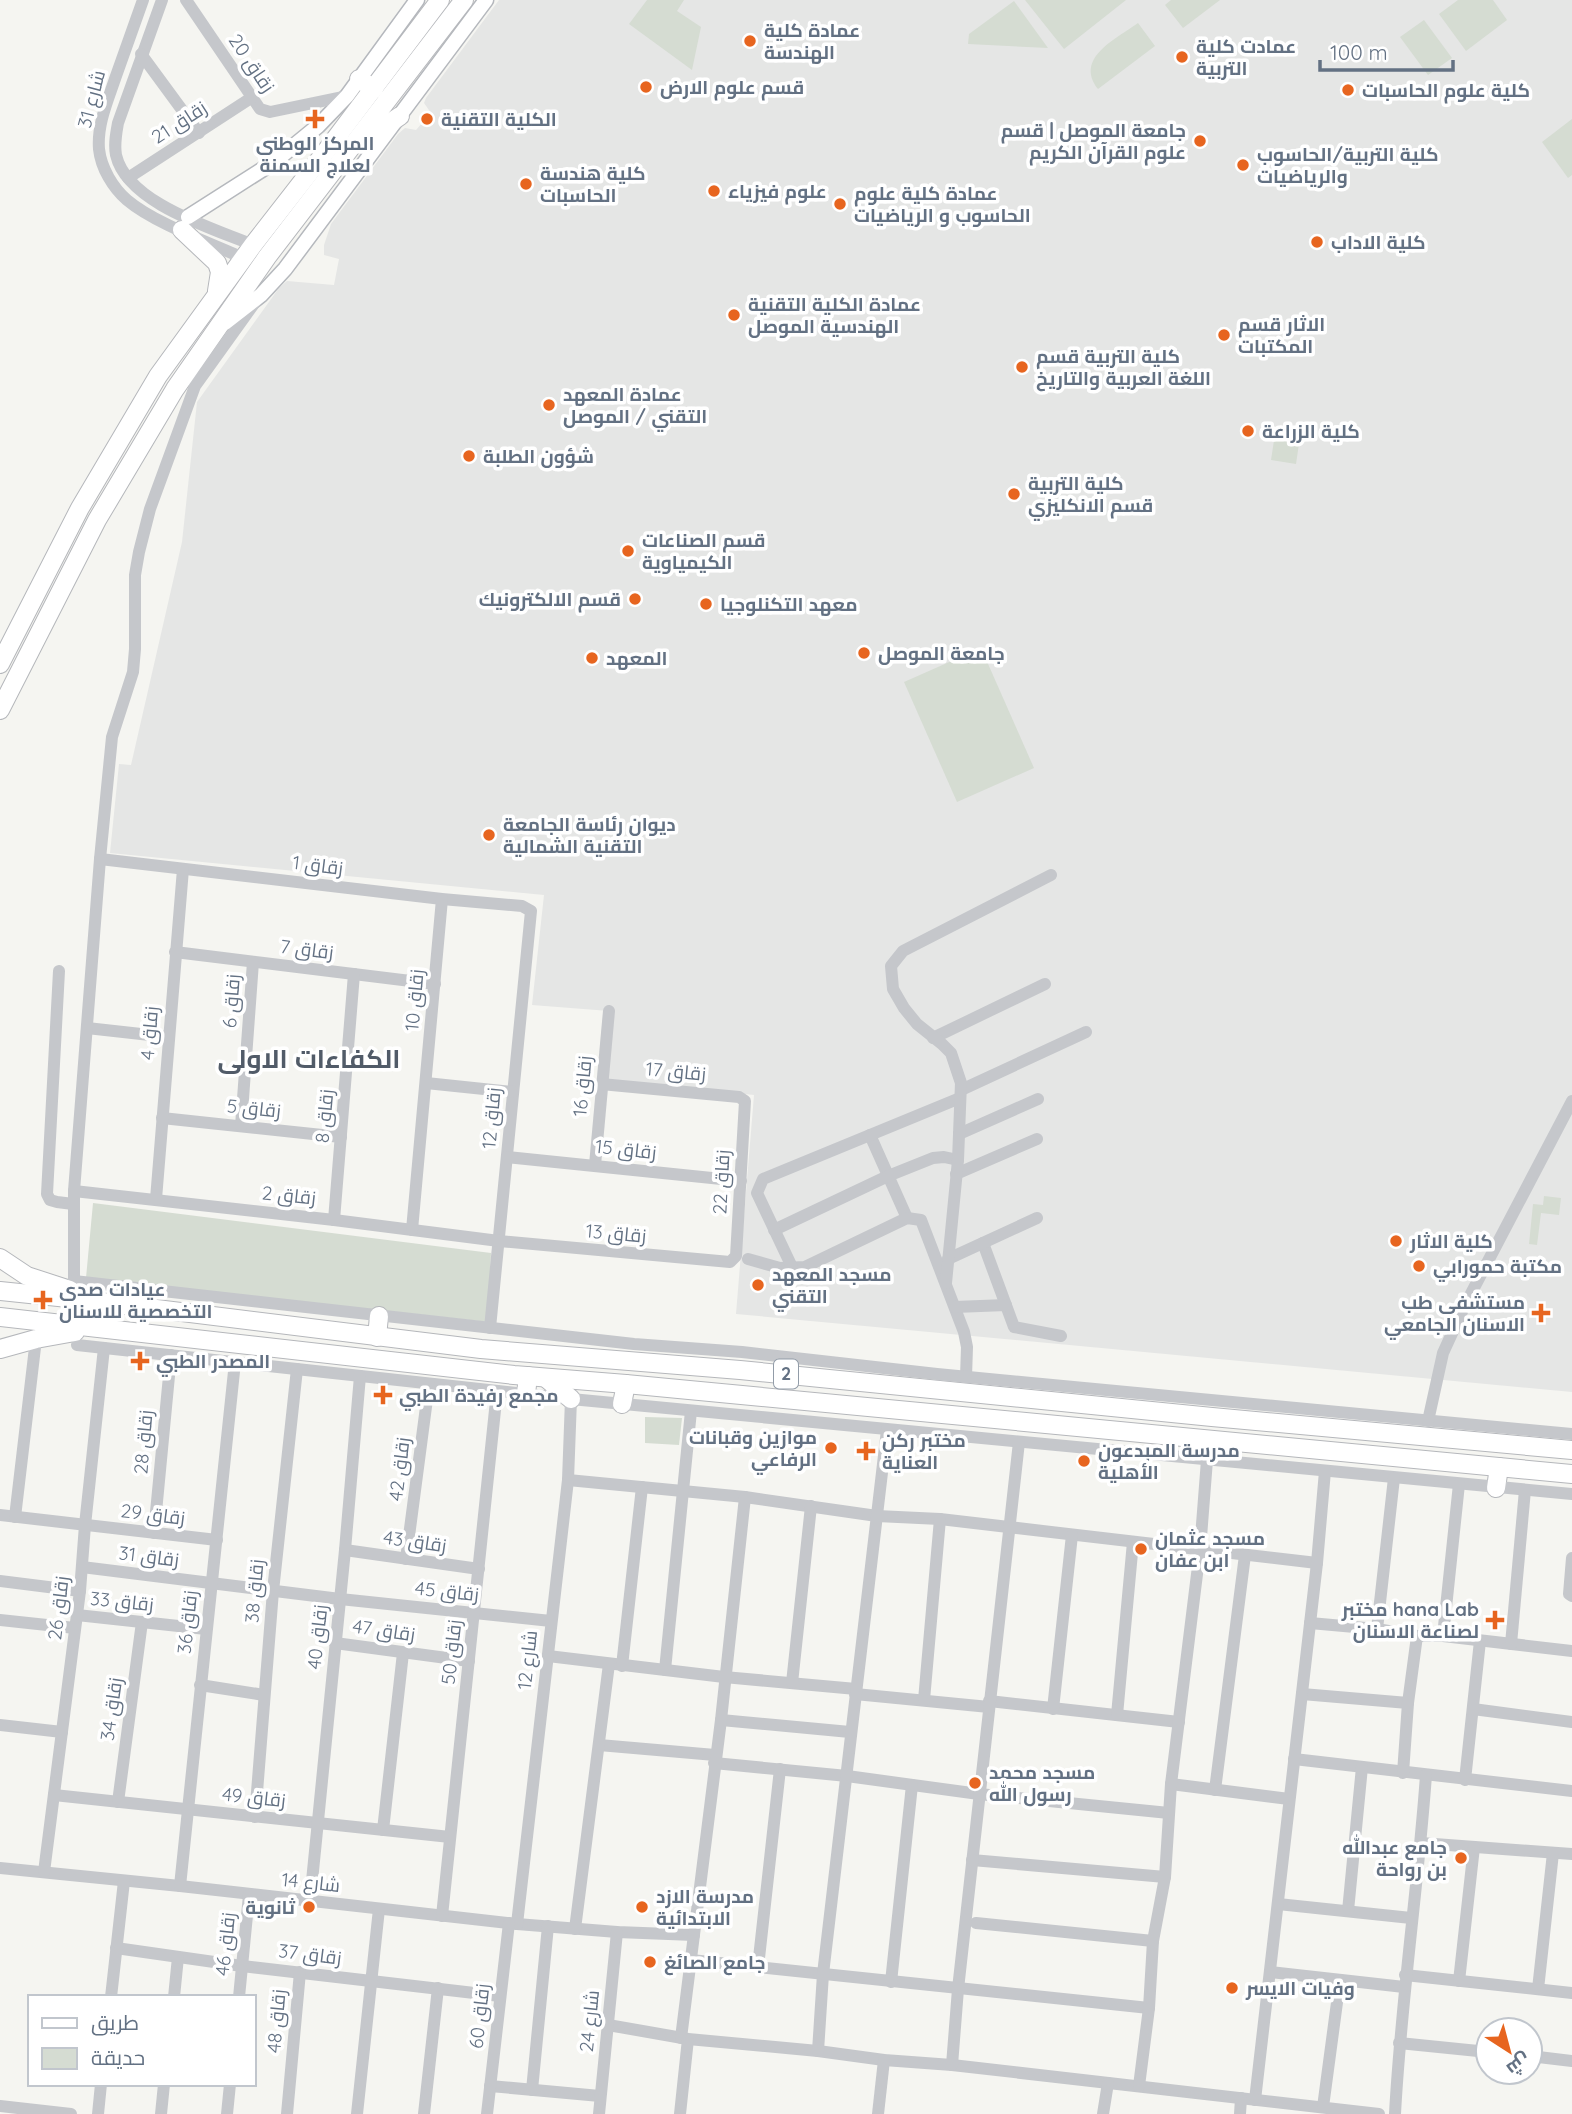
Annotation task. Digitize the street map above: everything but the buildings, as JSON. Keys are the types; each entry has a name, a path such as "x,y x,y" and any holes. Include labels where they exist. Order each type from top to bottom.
{"highway":[{"path":"0,664 67,532 158,376 367,84 440,0"},
{"path":"0,710 104,508 175,389 267,257 464,0"},
{"path":"351,148 400,116"},
{"path":"185,224 217,263 220,272 216,295"},
{"path":"0,1258 27,1276 75,1286 141,1307"},
{"name":"2","path":"0,1291 481,1349 741,1361 1212,1417 1416,1425 1572,1450"},
{"path":"377,1337 379,1316"},
{"name":"2","path":"0,1317 104,1329 276,1358 345,1355 527,1385 546,1378 626,1384 1572,1474"},
{"path":"0,1349 36,1339 104,1329"},
{"path":"546,1378 571,1399"},
{"path":"622,1404 626,1384"},
{"path":"1209,1439 1212,1417"},
{"path":"1496,1488 1499,1467"}],"main road":[{"path":"185,224 289,151 346,96 367,84 417,0"},
{"path":"218,327 261,295 285,269 486,0"}],"street":[{"name":"شارع 31","path":"144,0 103,116 99,152 106,173 128,201 166,223 185,224 248,251"},
{"name":"شارع 31","path":"162,0 118,123 116,153 128,178 139,191 173,211 185,224"},
{"name":"زقاق 20","path":"186,0 260,109 270,113 346,96"},
{"path":"141,54 199,133"},
{"path":"117,73 133,78"},
{"name":"زقاق 21","path":"128,178 251,98"},
{"path":"99,152 116,153"},
{"path":"166,223 173,211"},
{"path":"261,295 195,386 149,509 135,575 133,672 112,737 100,859 74,1198 75,1286 634,1344 741,1361 966,1377 1416,1425 1572,1434"},
{"name":"زقاق 1","path":"100,859 523,906 531,911"},
{"name":"زقاق 4","path":"156,1199 183,869"},
{"path":"946,1283 958,1160 961,1083 951,1053 917,1024 904,1008 893,989 891,966 903,951 1051,875"},
{"name":"زقاق 10","path":"412,1230 442,899"},
{"name":"زقاق 12","path":"490,1328 531,911"},
{"name":"زقاق 7","path":"175,952 435,984"},
{"name":"زقاق 6","path":"241,1126 253,962"},
{"path":"59,971 47,1194 50,1200 57,1202 74,1198"},
{"name":"زقاق 8","path":"334,1220 354,974"},
{"path":"933,1038 1045,984"},
{"name":"زقاق 16","path":"594,1165 609,1011"},
{"path":"87,1027 168,1037"},
{"path":"792,1268 757,1193 764,1179 960,1094 1086,1032"},
{"path":"426,1083 513,1092"},
{"name":"زقاق 17","path":"601,1084 739,1097 745,1101"},
{"path":"959,1134 1038,1099"},
{"name":"زقاق 22","path":"730,1262 736,1256 745,1101"},
{"path":"1416,1425 1443,1353 1465,1305 1570,1108"},
{"name":"زقاق 5","path":"162,1118 341,1137"},
{"path":"870,1135 907,1218"},
{"path":"956,1174 1037,1139"},
{"name":"زقاق 15","path":"507,1157 741,1181"},
{"path":"774,1230 933,1157 958,1160"},
{"name":"زقاق 2","path":"74,1198 156,1199 499,1241"},
{"path":"748,1259 780,1268 805,1267 907,1218 921,1220 967,1342 966,1377"},
{"path":"948,1259 1037,1218"},
{"name":"زقاق 13","path":"499,1241 730,1262"},
{"path":"983,1243 1014,1327 1061,1336"},
{"path":"955,1307 1006,1305"},
{"path":"15,1517 36,1339"},
{"path":"76,1345 235,1362 276,1358 297,1369 497,1391 527,1385 571,1399 1572,1494"},
{"name":"زقاق 26","path":"44,1872 80,1591 104,1348"},
{"name":"زقاق 28","path":"153,1533 171,1355"},
{"name":"زقاق 36","path":"180,1886 235,1362"},
{"name":"زقاق 38","path":"255,1817 273,1591 297,1369"},
{"name":"زقاق 40","path":"310,1902 360,1376"},
{"name":"زقاق 42","path":"406,1559 429,1384"},
{"name":"زقاق 50","path":"442,1916 497,1391"},
{"name":"شارع 12","path":"513,1924 568,1480 571,1399"},
{"path":"665,1670 691,1411"},
{"path":"818,2051 823,1974 887,1430"},
{"path":"952,2065 958,1989 1019,1442"},
{"path":"1139,2086 1149,2008 1153,1941 1165,1877 1171,1784 1200,1550 1207,1460"},
{"path":"1255,2100 1317,1563 1325,1471"},
{"path":"1377,1629 1394,1478"},
{"path":"568,1480 745,1497 877,1516 940,1519 1317,1563"},
{"path":"1443,1636 1459,1484"},
{"path":"576,1928 598,1745 615,1665 642,1487"},
{"path":"1511,1644 1525,1490"},
{"path":"681,2114 691,1960 745,1497"},
{"path":"792,1683 811,1506"},
{"name":"زقاق 29","path":"0,1515 217,1540"},
{"path":"924,1700 940,1519"},
{"path":"1053,1709 1072,1535"},
{"path":"1116,1716 1133,1542"},
{"name":"زقاق 43","path":"345,1550 479,1569"},
{"path":"1215,1790 1245,1555"},
{"path":"1572,1558 1569,1594 1572,1596"},
{"name":"زقاق 31","path":"82,1567 211,1583"},
{"path":"0,1581 80,1591"},
{"path":"211,1583 340,1599"},
{"name":"زقاق 45","path":"340,1599 551,1621"},
{"name":"زقاق 33","path":"0,1620 142,1622 206,1629"},
{"name":"زقاق 34","path":"118,1802 142,1622"},
{"path":"1310,1623 1572,1651"},
{"path":"1403,1773 1416,1636"},
{"path":"1465,1780 1480,1641"},
{"name":"زقاق 47","path":"335,1643 469,1661"},
{"path":"383,1830 404,1653"},
{"path":"548,1656 924,1700 1180,1722"},
{"path":"200,1685 264,1695"},
{"path":"1302,1694 1408,1703"},
{"path":"1473,1709 1572,1722"},
{"path":"720,1720 850,1732"},
{"path":"0,1725 62,1732"},
{"path":"598,1745 979,1794 1169,1813"},
{"path":"1294,1759 1572,1791"},
{"path":"1348,1911 1362,1768"},
{"path":"758,1967 780,1769"},
{"path":"1395,2114 1399,2043 1426,1775"},
{"path":"1171,1784 1289,1799"},
{"path":"891,1982 912,1785"},
{"name":"زقاق 49","path":"54,1795 450,1837"},
{"path":"1421,1843 1572,1854"},
{"path":"1459,1981 1474,1847"},
{"path":"1538,1989 1553,1853"},
{"path":"972,1860 1165,1877"},
{"name":"شارع 14","path":"0,1868 513,1924 694,1935"},
{"path":"111,1995 124,1881"},
{"name":"زقاق 46","path":"239,1995 249,1895"},
{"path":"1278,1905 1411,1918"},
{"path":"357,2114 379,1909"},
{"path":"976,1923 1153,1941"},
{"name":"زقاق 60","path":"487,2114 500,1996 513,1924"},
{"path":"532,2090 548,1926"},
{"name":"شارع 24","path":"598,2114 618,1932"},
{"name":"زقاق 37","path":"116,1948 242,1966 500,1996"},
{"path":"174,1995 178,1957"},
{"path":"691,1960 1149,2008"},
{"name":"زقاق 48","path":"287,2114 300,1972"},
{"path":"1270,1972 1340,1980 1459,1981 1572,1993"},
{"path":"1322,2107 1340,1980"},
{"path":"424,2114 438,1989"},
{"path":"608,2025 685,2038 952,2065 1379,2114"},
{"path":"1399,2043 1474,2051"},
{"path":"1544,2058 1572,2061"},
{"path":"877,2114 884,2060"},
{"path":"1104,2114 1108,2083"},
{"path":"98,2114 102,2086"},
{"path":"161,2114 164,2086"},
{"path":"227,2114 230,2086"},
{"path":"490,2086 600,2096"},
{"path":"1240,2114 1241,2098"},
{"path":"0,2106 71,2114"}],"shaded area":[{"name":"جامعة الموصل","path":"499,0 1572,0 1572,1392 736,1314 754,1095 603,1079 609,1011 532,1005 544,895 110,853 119,764 131,765 182,542 197,402 279,288 287,281 334,285 339,259 324,255 324,245 331,224 398,134 405,128 416,130 431,113 424,103 426,98"}],"green space":[{"path":"647,0 684,0 677,11 701,27 692,70 629,24"},
{"path":"1025,0 1126,0 1064,49"},
{"path":"1171,0 1220,0 1183,28 1165,5"},
{"path":"1458,0 1493,0 1507,20 1466,51 1439,14"},
{"path":"1014,1 1048,48 968,44 969,34"},
{"path":"1424,20 1452,58 1428,75 1400,37"},
{"path":"1138,23 1155,46 1098,89 1092,78 1094,59 1109,43"},
{"path":"1572,119 1572,175 1568,178 1542,142"},
{"path":"1275,434 1300,437 1296,464 1271,460"},
{"path":"981,648 1034,768 957,802 904,682"},
{"path":"1544,1196 1561,1198 1559,1215 1541,1213 1537,1245 1529,1244 1533,1204 1543,1205"},
{"path":"93,1203 491,1253 488,1322 86,1278"},
{"path":"645,1417 682,1418 679,1445 645,1443"}],"place":[{"name":"عمادة كلية الهندسة","path":"750,41"},
{"name":"عمادت كلية التربية","path":"1182,57"},
{"name":"قسم علوم الارض","path":"646,87"},
{"name":"كلية علوم الحاسبات","path":"1348,90"},
{"name":"المركز الوطني لعلاج السمنة","path":"315,119"},
{"name":"الكلية التقنية","path":"427,119"},
{"name":"جامعة الموصل | قسم علوم القرآن الكريم","path":"1200,141"},
{"name":"كلية التربية/الحاسوب والرياضيات","path":"1243,165"},
{"name":"كلية هندسة الحاسبات","path":"526,184"},
{"name":"علوم فيزياء","path":"714,191"},
{"name":"عمادة كلية علوم الحاسوب و الرياضيات","path":"840,204"},
{"name":"كلية الاداب","path":"1317,242"},
{"name":"عمادة الكلية التقنية الهندسية الموصل","path":"734,315"},
{"name":"الاثار قسم المكتبات","path":"1224,335"},
{"name":"كلية التربية قسم اللغة العربية والتاريخ","path":"1022,367"},
{"name":"عمادة المعهد التقني / الموصل","path":"549,405"},
{"name":"كلية الزراعة","path":"1248,431"},
{"name":"شؤون الطلبة","path":"469,456"},
{"name":"كلية التربية قسم الانكليزي","path":"1014,494"},
{"name":"قسم الصناعات الكيمياوية","path":"628,551"},
{"name":"قسم الالكترونيك","path":"635,599"},
{"name":"معهد التكنلوجيا","path":"706,604"},
{"name":"جامعة الموصل","path":"864,653"},
{"name":"المعهد","path":"592,658"},
{"name":"ديوان رئاسة الجامعة التقنية الشمالية","path":"489,835"},
{"name":"كلية الاثار","path":"1396,1241"},
{"name":"مكتبة حمورابي","path":"1419,1266"},
{"name":"مسجد المعهد التقني","path":"758,1285"},
{"name":"عيادات صدى التخصصية للاسنان","path":"43,1300"},
{"name":"مستشفى طب الاسنان الجامعي","path":"1541,1313"},
{"name":"المصدر الطبي","path":"140,1361"},
{"name":"مجمع رفيدة الطبي","path":"383,1395"},
{"name":"موازين وقبانات الرفاعي","path":"831,1448"},
{"name":"مختبر ركن العناية","path":"866,1451"},
{"name":"مدرسة المبدعون الأهلية","path":"1084,1461"},
{"name":"مسجد عثمان ابن عفان","path":"1141,1549"},
{"name":"مختبر hana Lab لصناعة الاسنان","path":"1495,1620"},
{"name":"مسجد محمد رسول الله","path":"975,1783"},
{"name":"جامع عبدالله بن رواحة","path":"1461,1858"},
{"name":"ثانوية","path":"309,1907"},
{"name":"مدرسة الازد الابتدائية","path":"642,1907"},
{"name":"جامع الصائغ","path":"650,1962"},
{"name":"وفيات الايسر","path":"1232,1988"}],"district":[{"name":"الكفاءات الاولى","path":"309,1059"}]}
